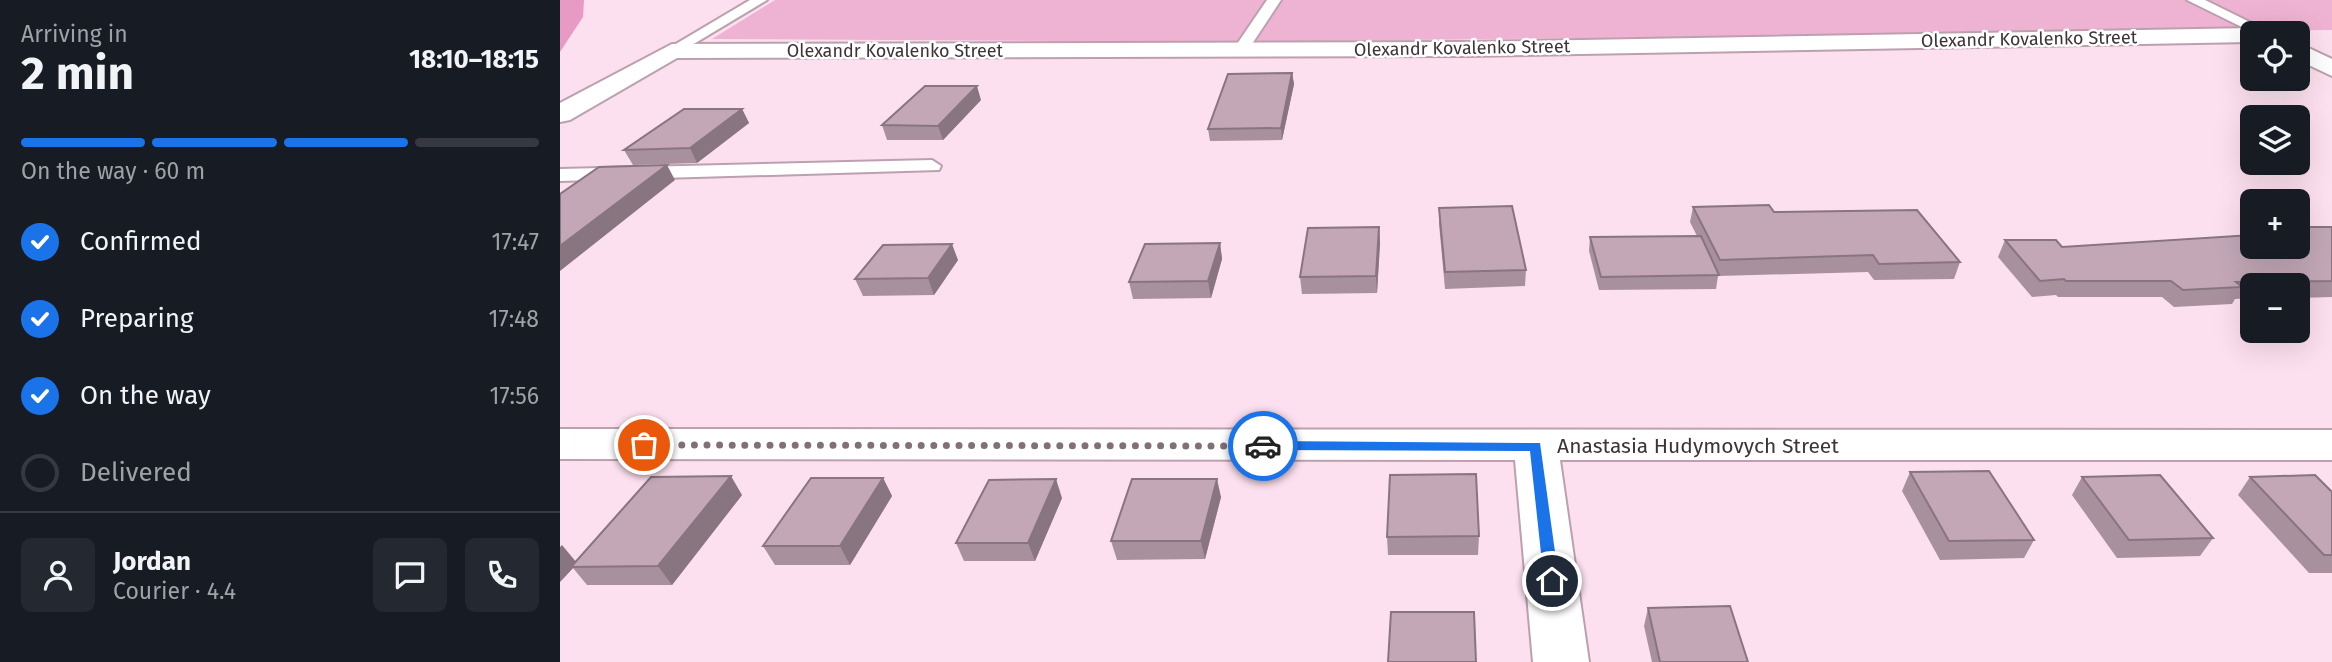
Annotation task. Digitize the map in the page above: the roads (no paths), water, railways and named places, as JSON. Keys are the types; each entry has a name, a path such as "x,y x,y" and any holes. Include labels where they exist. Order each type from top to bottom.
{"street":[{"name":"Olexandr Kovalenko Street","path":"672,51 1495,49 2240,36"},
{"path":"560,114 672,51"},
{"path":"2310,57 2332,69"},
{"name":"Anastasia Hudymovych Street","path":"560,444 2332,444"},
{"path":"1536,446 1561,662"}],"lane":[{"path":"672,51 760,0"},
{"path":"1241,50 1274,0"},
{"path":"2194,0 2240,21"},
{"path":"560,175 932,166"}]}
